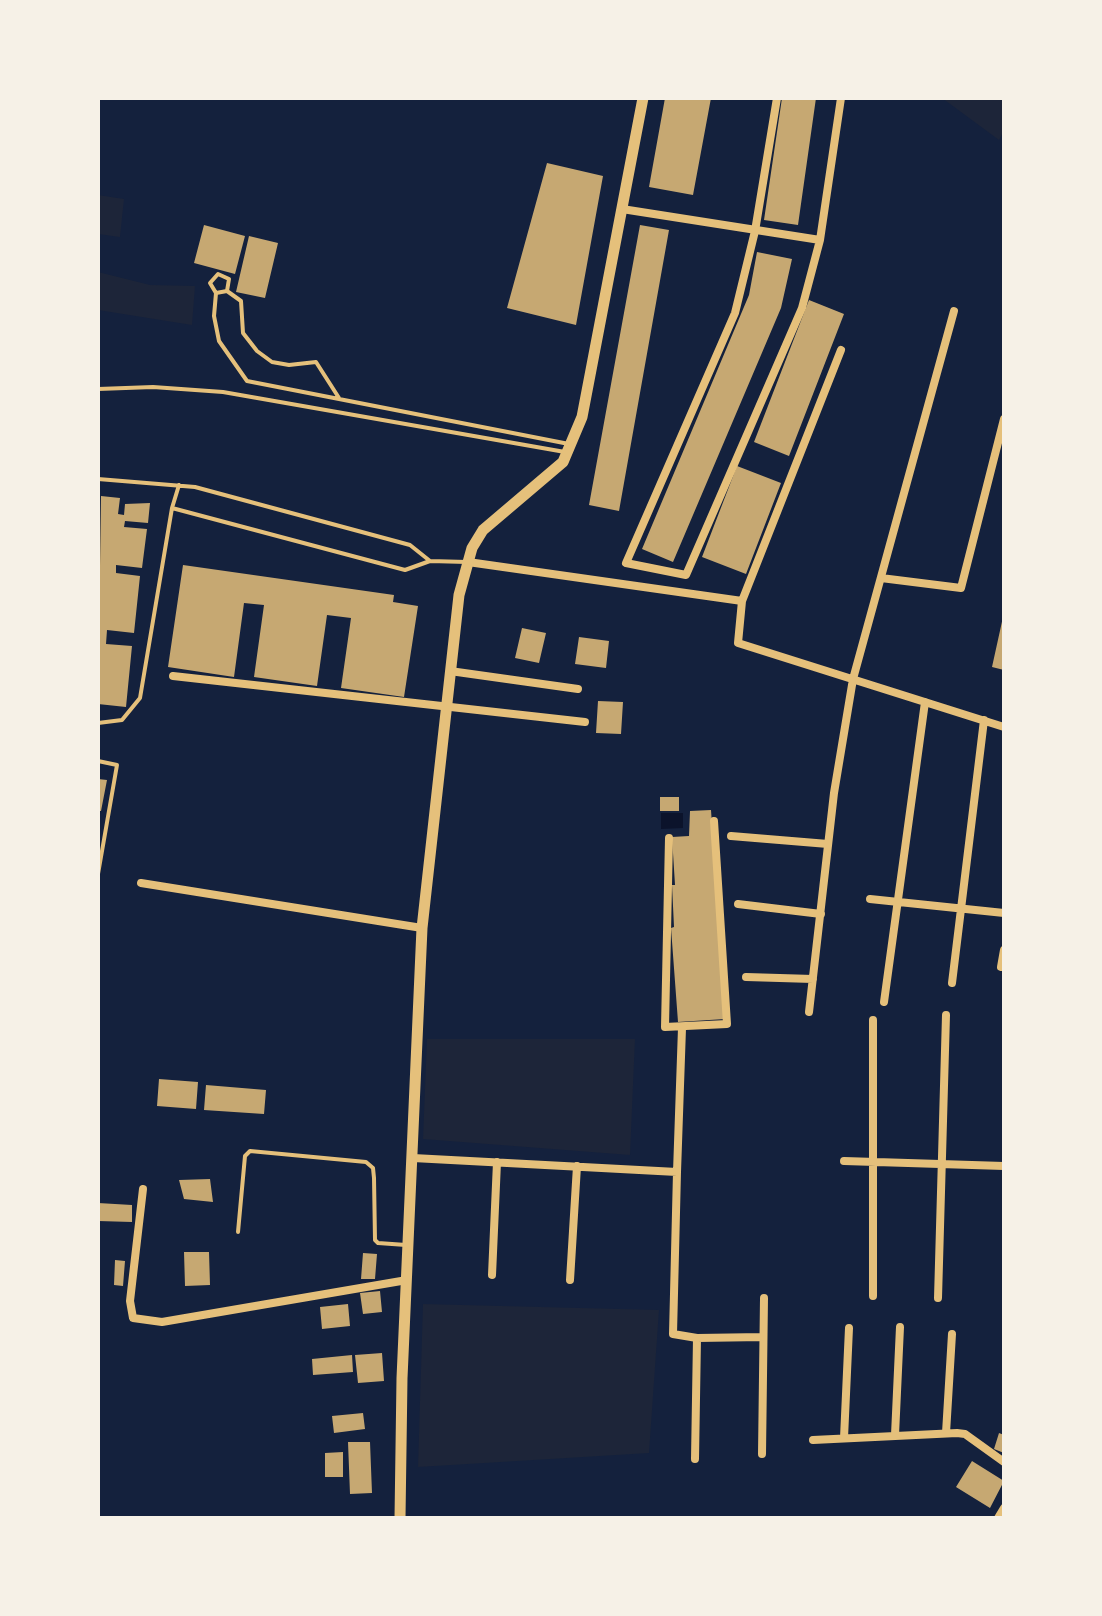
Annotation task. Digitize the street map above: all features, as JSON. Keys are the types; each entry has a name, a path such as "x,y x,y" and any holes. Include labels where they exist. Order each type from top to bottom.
{"street":[{"path":"400,1518 422,928 459,595 468,562 483,530 563,462 582,417 643,98"},
{"path":"777,98 755,231 735,313 626,563 686,575 802,308 820,240 841,98"},
{"path":"622,209 820,240"},
{"path":"809,1012 828,844 853,679 954,311"},
{"path":"841,350 742,601 738,643 1004,727"},
{"path":"881,578 961,588 1004,419"},
{"path":"468,562 742,601"},
{"path":"450,671 578,689"},
{"path":"173,676 585,722"},
{"path":"884,1002 925,702"},
{"path":"952,983 984,720"},
{"path":"669,838 665,1027 727,1024 714,821"},
{"path":"731,836 828,844"},
{"path":"141,883 422,928"},
{"path":"870,899 1004,913"},
{"path":"738,904 821,914"},
{"path":"1001,967 1004,950"},
{"path":"746,977 813,979"},
{"path":"938,1298 946,1015"},
{"path":"873,1020 873,1296"},
{"path":"682,1028 671,1328 676,1337 763,1337"},
{"path":"413,1158 677,1172"},
{"path":"844,1161 1004,1166"},
{"path":"492,1275 497,1162"},
{"path":"570,1280 577,1166"},
{"path":"143,1189 130,1301 133,1318 162,1322 407,1280"},
{"path":"762,1454 764,1298"},
{"path":"895,1435 900,1327"},
{"path":"844,1438 849,1328"},
{"path":"946,1433 952,1334"},
{"path":"695,1459 697,1338"},
{"path":"813,1440 965,1434 1004,1462"},
{"path":"998,1518 1004,1508"}],"lane":[{"path":"227,291 229,279 218,274 210,283 216,293 214,316 219,341 247,381 569,448"},
{"path":"216,293 227,291 241,301 243,333 257,351 272,362 289,365 316,362 339,398"},
{"path":"98,389 166,387 223,392 569,448"},
{"path":"98,479 179,485 410,545 430,561"},
{"path":"98,723 122,720 140,698 172,508 179,485"},
{"path":"172,508 405,570 430,561 468,562"},
{"path":"98,761 117,765 98,874"},
{"path":"238,1232 245,1156 250,1151 366,1162 373,1168 375,1240 378,1243 409,1245"}],"shaded area":[{"path":"942,98 1004,98 1004,130 999,140"},
{"path":"98,195 124,199 120,237 98,234"},
{"path":"98,272 150,285 195,286 192,325 98,310"},
{"path":"661,813 683,813 683,828 661,829"},
{"path":"427,1039 635,1039 630,1155 423,1139"},
{"path":"423,1304 659,1310 649,1453 418,1467"}],"building":[{"path":"665,98 711,98 693,195 649,187"},
{"path":"782,98 816,98 798,225 764,220"},
{"path":"547,163 603,176 576,325 507,308"},
{"path":"204,225 245,236 235,274 194,263"},
{"path":"640,225 669,230 619,511 589,505"},
{"path":"249,236 278,243 265,298 236,292"},
{"path":"757,252 792,259 781,308 673,562 642,549 749,295"},
{"path":"809,300 844,314 789,456 754,442"},
{"path":"737,466 781,483 746,574 702,557"},
{"path":"101,496 120,498 118,514 124,515 125,504 150,503 148,523 125,521 124,527 147,529 142,568 116,565 116,573 140,576 134,633 107,630 106,644 132,646 126,707 98,704"},
{"path":"183,565 394,595 393,602 418,606 404,697 341,688 351,618 327,615 317,686 254,677 264,605 244,603 234,677 168,667"},
{"path":"1004,617 1004,670 992,667"},
{"path":"522,628 546,633 539,663 515,658"},
{"path":"579,637 609,641 606,668 575,664"},
{"path":"598,701 623,702 621,734 596,733"},
{"path":"98,779 107,780 101,811 98,811"},
{"path":"660,797 679,797 679,811 660,811"},
{"path":"711,810 725,1019 678,1022 671,928 674,927 672,885 675,885 672,837 689,836 690,811"},
{"path":"159,1079 198,1082 196,1109 157,1106"},
{"path":"206,1085 266,1090 264,1114 204,1110"},
{"path":"210,1179 213,1202 184,1199 179,1180"},
{"path":"98,1203 132,1205 132,1222 98,1221"},
{"path":"184,1252 209,1252 210,1285 185,1286"},
{"path":"363,1253 377,1254 375,1279 361,1279"},
{"path":"115,1260 125,1261 123,1286 114,1285"},
{"path":"380,1291 382,1312 363,1314 360,1293"},
{"path":"348,1304 350,1326 322,1329 320,1307"},
{"path":"382,1353 384,1381 358,1383 355,1355"},
{"path":"352,1355 353,1372 313,1375 312,1359"},
{"path":"363,1413 365,1429 334,1433 332,1416"},
{"path":"999,1433 1004,1435 1004,1453 994,1449"},
{"path":"348,1442 370,1442 372,1493 350,1494"},
{"path":"343,1452 343,1477 325,1477 325,1453"},
{"path":"972,1461 1004,1481 990,1508 956,1487"}]}
